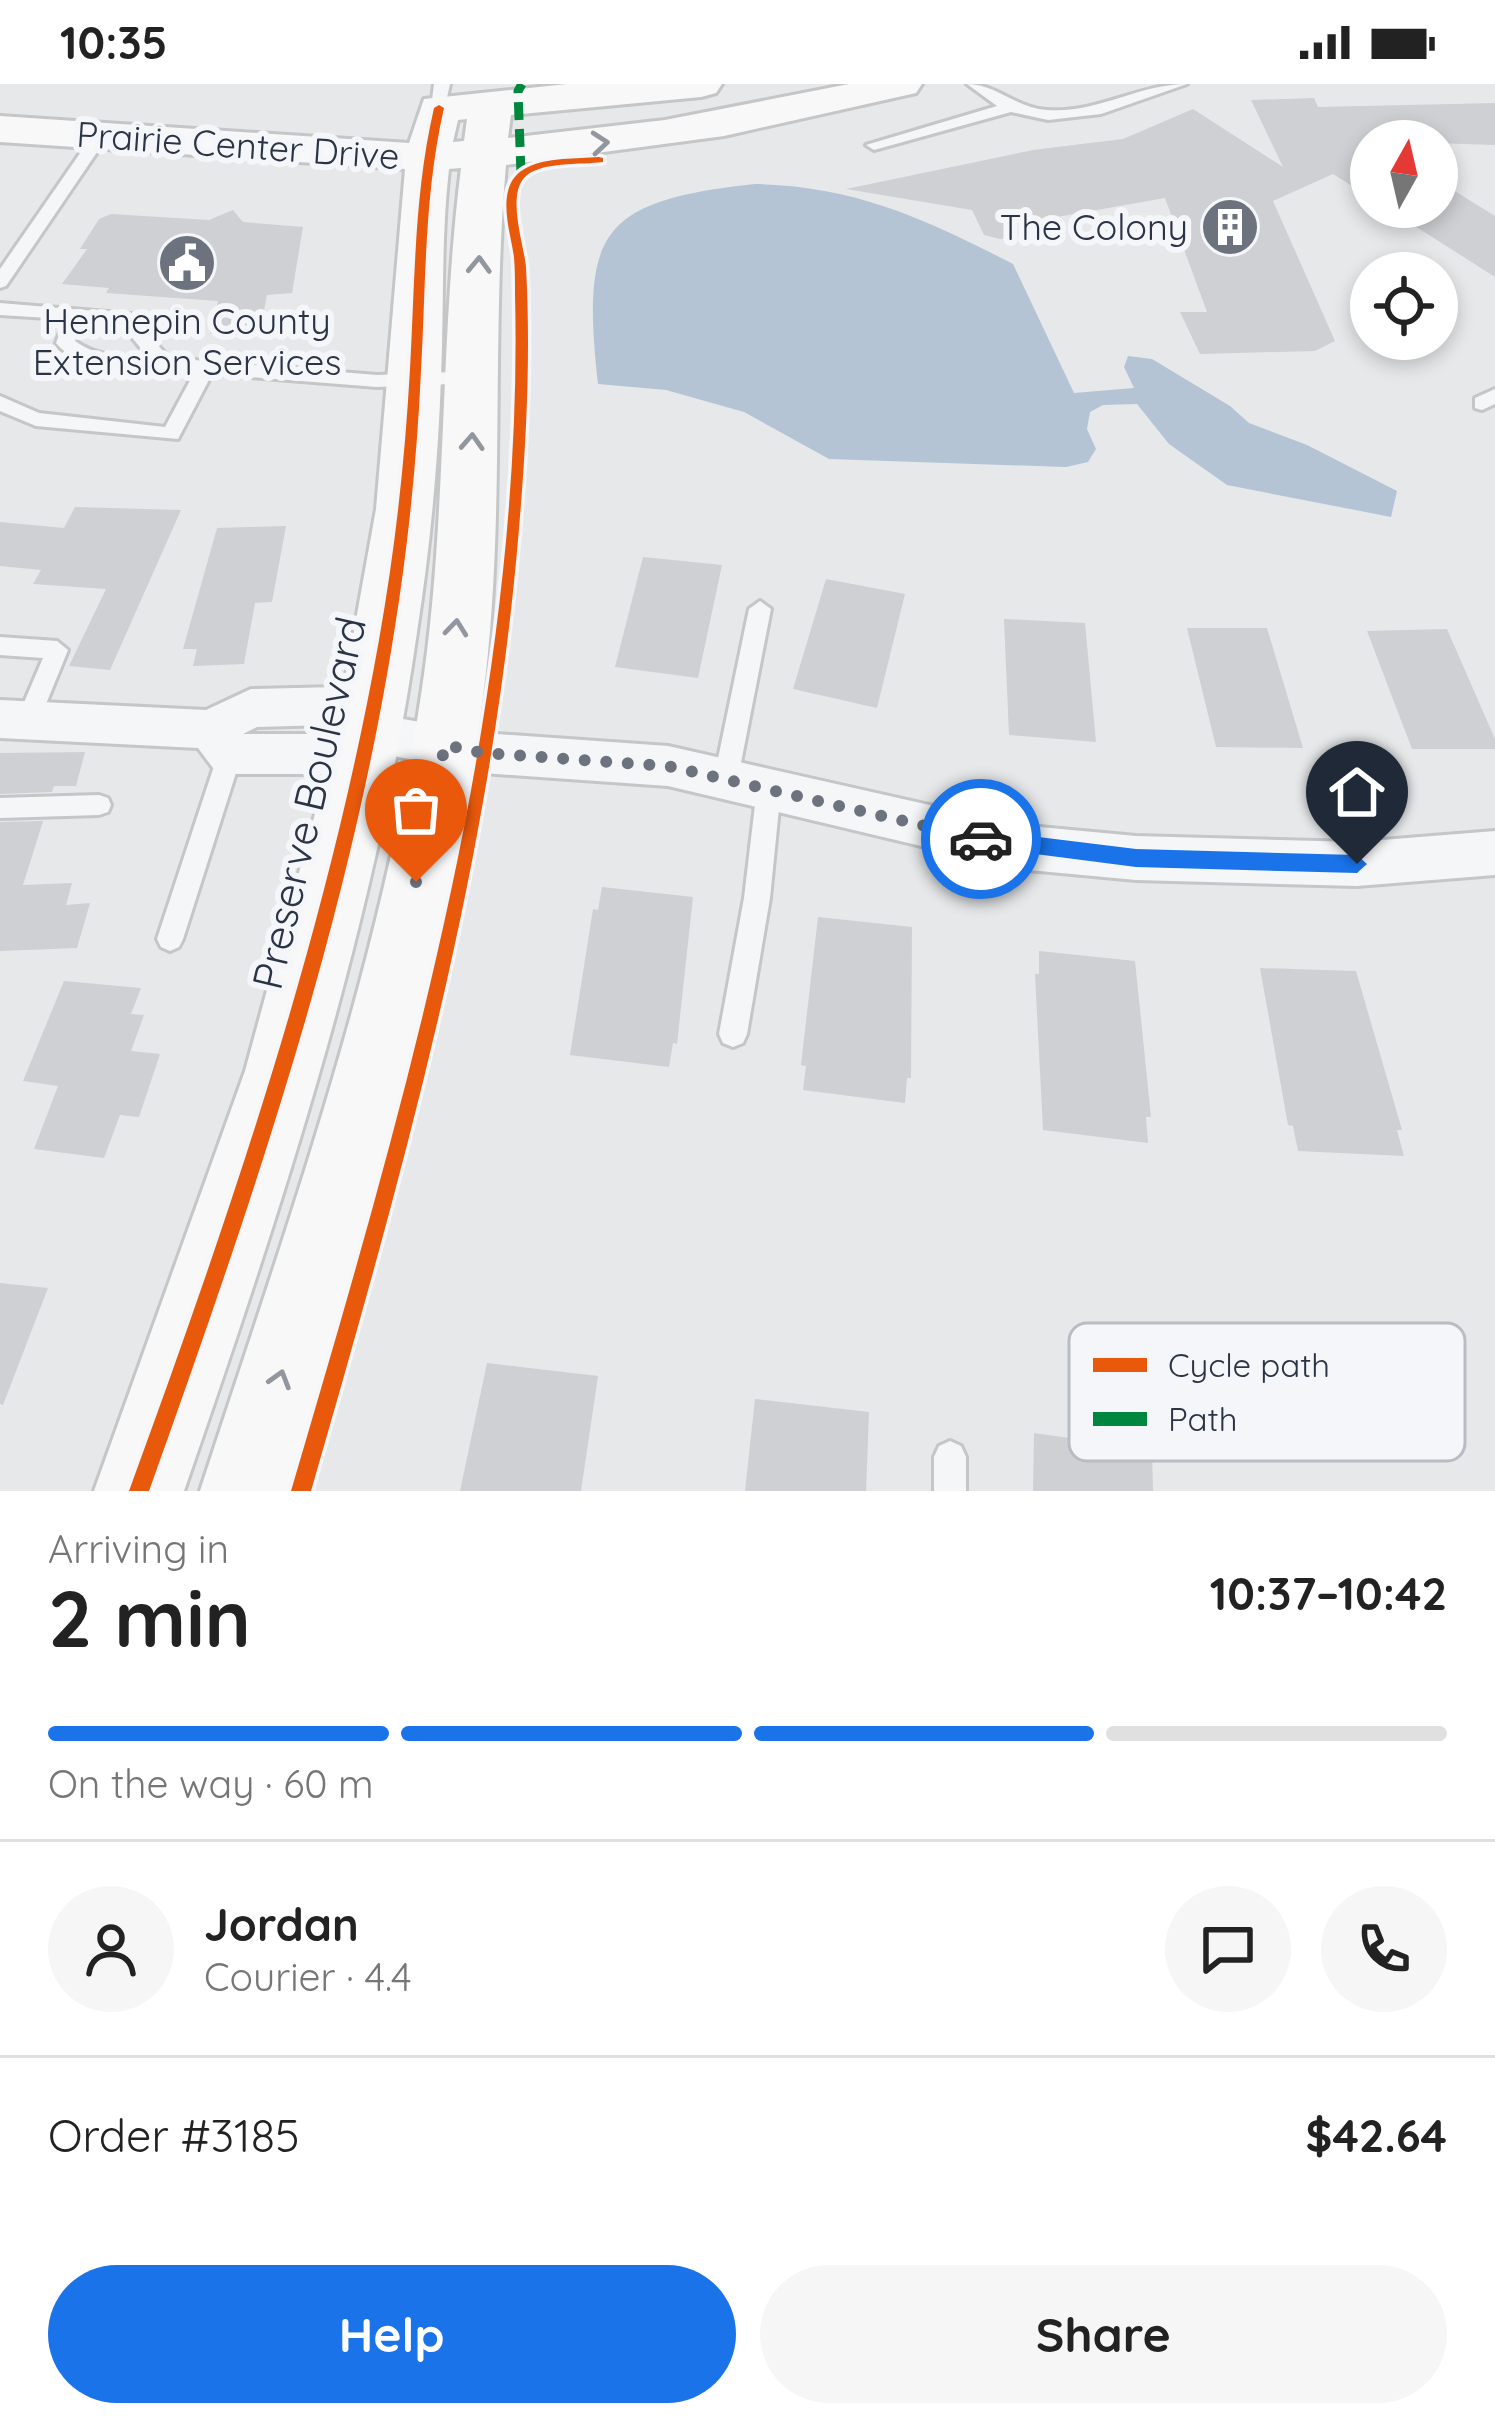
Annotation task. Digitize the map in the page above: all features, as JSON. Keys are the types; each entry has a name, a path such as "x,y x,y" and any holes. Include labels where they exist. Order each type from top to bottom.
{"street":[{"name":"Prairie Center Drive","path":"0,129 100,136 426,115 491,95 701,84"},
{"name":"Prairie Center Drive","path":"426,115 484,154 734,124 901,84"},
{"name":"Prairie Center Drive","path":"0,93 338,111"},
{"name":"Preserve Boulevard","path":"139,1491 242,1203 308,982 406,738 469,508 484,154 491,95"},
{"name":"Preserve Boulevard","path":"245,1491 369,1085 406,738 386,638 415,380 426,115"},
{"path":"15,719 326,754 406,738 483,753 668,766 1018,847 1136,858 1357,864 1495,853"}],"lane":[{"path":"975,84 1008,108"},
{"path":"874,145 1008,108 1077,116 1110,110 1178,84"},
{"path":"0,282 100,136"},
{"path":"0,309 125,318 164,364"},
{"path":"76,313 64,343 70,350 99,359 377,381 476,376"},
{"path":"0,403 55,422 171,434 206,368"},
{"path":"733,1034 757,898 747,783 760,609"},
{"path":"0,646 57,650 15,719"},
{"path":"170,939 221,741"},
{"path":"0,808 99,805"},
{"path":"950,1456 950,1491"}],"water":[{"path":"755,184 858,198 950,233 1013,264 1074,393 1134,388 1124,367 1128,356 1152,359 1230,406 1249,423 1307,445 1397,491 1391,517 1227,485 1169,444 1137,404 1103,405 1090,412 1087,429 1096,449 1088,462 1066,467 829,459 744,412 666,390 598,384 594,291 599,258 612,233 633,214 663,201"}],"building":[{"name":"The Colony","path":"1314,98 1318,107 1495,103 1495,145 1458,144 1458,120 1350,120 1350,185 1333,174 1273,201 1335,341 1315,351 1200,354 1180,312 1207,312 1165,198 1040,220 1046,233 1000,239 984,235 972,210 846,189 1033,150 1123,139 1193,109 1283,167 1251,100"},
{"path":"1458,193 1495,216 1495,277 1418,228 1458,228"},
{"name":"Hennepin County Extension Services","path":"233,210 243,222 303,227 292,293 267,295 260,331 210,334 218,301 106,293 109,288 62,284 87,249 80,249 99,219 111,214 209,220"},
{"path":"75,507 181,510 110,670 69,666 106,589 33,584 41,570 0,566 0,522 64,528"},
{"path":"286,526 272,602 255,603 244,664 193,666 197,649 183,649 217,528"},
{"path":"643,557 722,565 698,678 615,667"},
{"path":"826,579 905,594 877,708 793,689"},
{"path":"1004,619 1085,623 1096,742 1009,735"},
{"path":"1187,628 1267,628 1303,748 1216,747"},
{"path":"1447,629 1495,739 1495,749 1412,749 1367,631"},
{"path":"85,752 76,786 0,794 0,753"},
{"path":"43,821 23,885 72,883 66,905 90,903 77,948 0,951 0,822"},
{"path":"602,887 693,897 677,1044 673,1043 669,1067 570,1055 593,909 598,910"},
{"path":"818,917 912,927 911,1078 907,1078 905,1103 803,1090 806,1066 801,1065"},
{"path":"1039,951 1135,961 1151,1117 1146,1117 1148,1143 1043,1130 1035,974 1039,974"},
{"path":"1260,968 1356,971 1402,1130 1397,1130 1404,1156 1298,1151 1293,1126 1288,1125"},
{"path":"64,981 141,988 131,1014 144,1015 131,1051 160,1054 139,1117 120,1115 104,1158 34,1149 58,1086 23,1081"},
{"path":"0,1283 48,1288 3,1405 0,1404"},
{"path":"487,1363 598,1376 581,1491 460,1491"},
{"path":"755,1399 869,1412 866,1491 745,1491"},
{"path":"1034,1433 1069,1438 1069,1461 1152,1461 1153,1491 1033,1491"}],"marked path":[{"path":"521,174 518,91 522,84"}],"cycle path":[{"path":"139,1491 282,1071 366,748 404,509 422,209 439,108"},
{"path":"301,1491 428,1027 478,790 497,672 518,446 521,300 512,194 520,176 536,167 599,160"}],"way so far":[{"path":"416,882 445,745 483,753 668,766 981,839"}],"place":[{"name":"The Colony","path":"1230,227"},
{"name":"Hennepin County Extension Services","path":"187,263"}],"route":[{"path":"981,839 1136,858 1357,864"}]}
